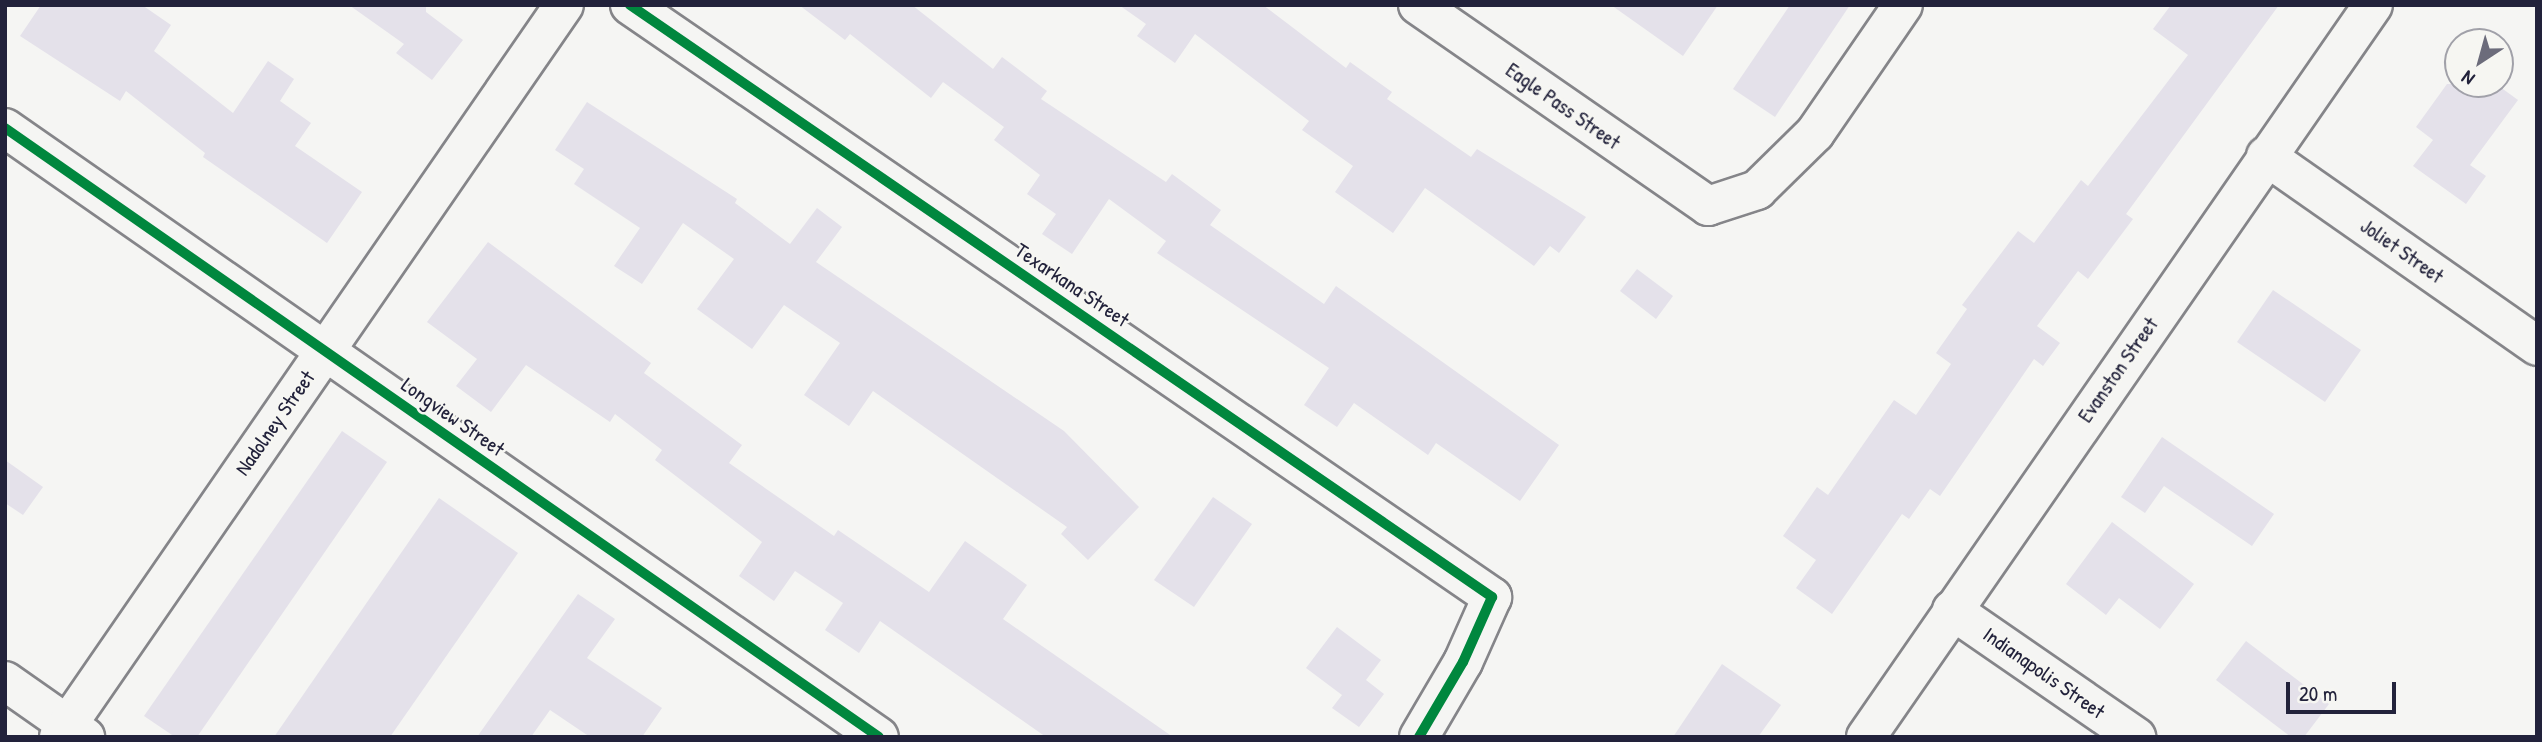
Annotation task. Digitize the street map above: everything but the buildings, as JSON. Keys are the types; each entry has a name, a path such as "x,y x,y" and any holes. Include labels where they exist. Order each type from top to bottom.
{"street":[{"name":"Nadolney Street","path":"70,733 325,351 564,5"},
{"name":"Texarkana Street","path":"630,5 1492,597 1463,662 1419,737"},
{"name":"Eagle Pass Street","path":"1418,5 1708,206 1757,190 1815,132 1903,5"},
{"name":"Evanston Street","path":"1866,737 2373,5"},
{"name":"Longview Street","path":"5,128 879,737"},
{"name":"Joliet Street","path":"2266,156 2537,346"},
{"name":"Indianapolis Street","path":"1952,610 2136,737"},
{"path":"5,681 70,733"}],"cycle path":[{"path":"630,5 1492,597 1463,662 1419,737"},
{"path":"5,128 879,737"}]}
